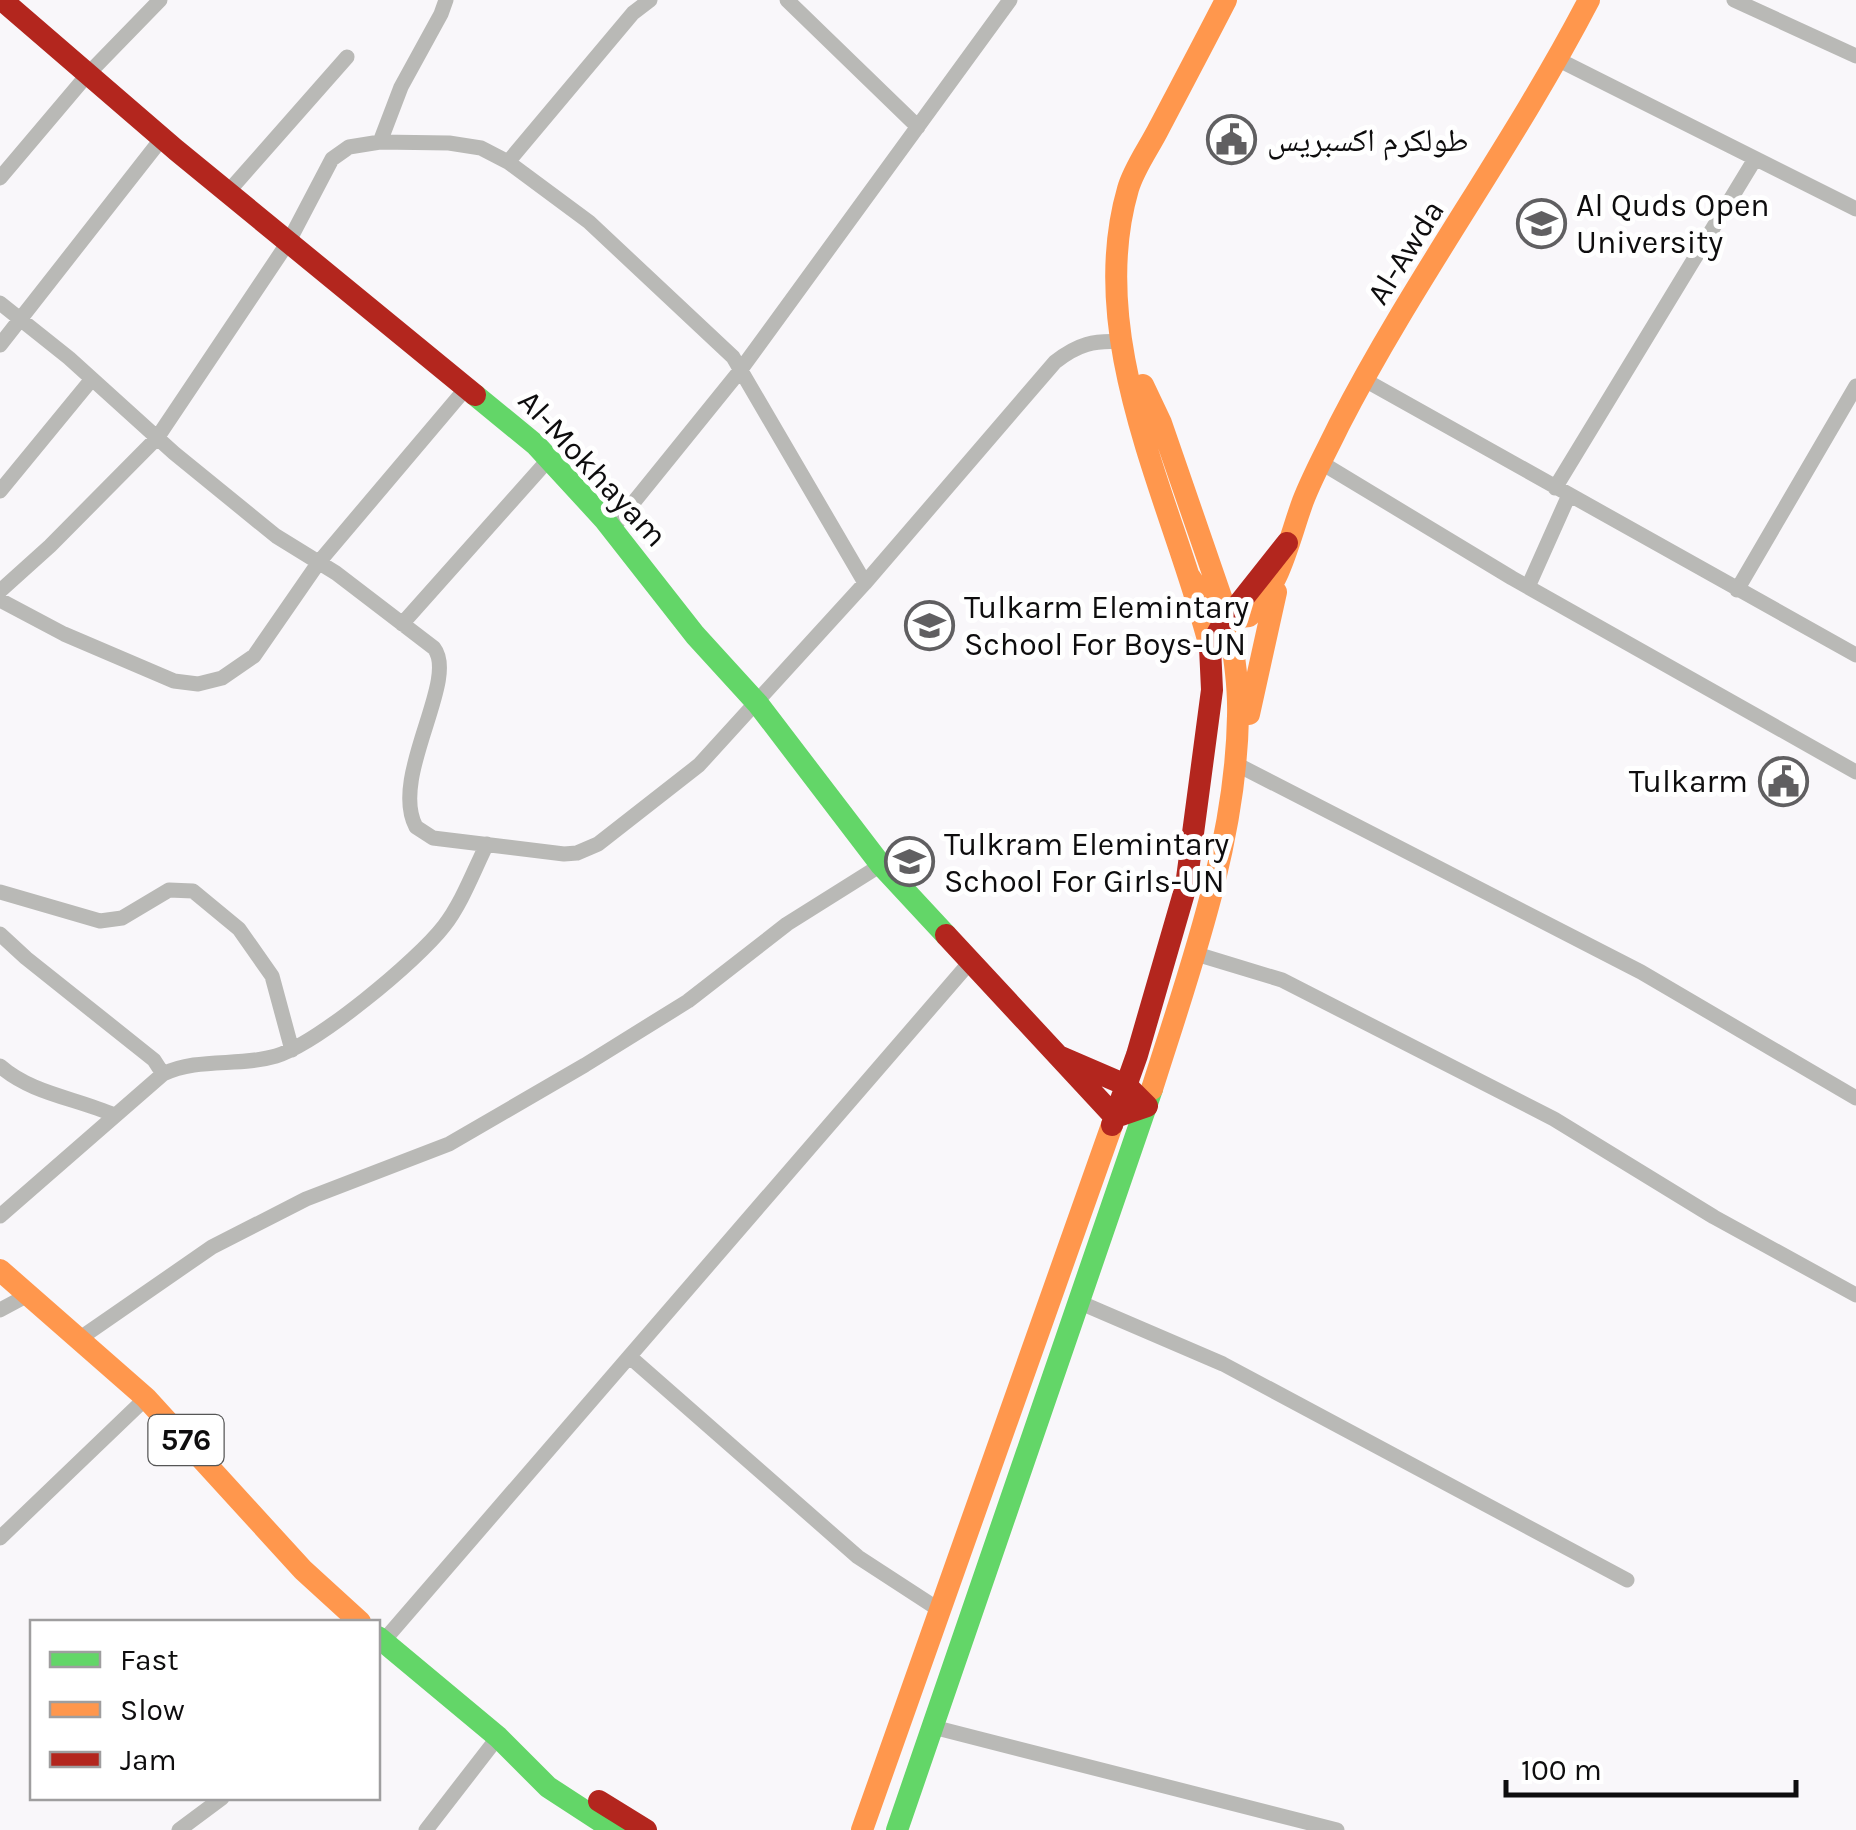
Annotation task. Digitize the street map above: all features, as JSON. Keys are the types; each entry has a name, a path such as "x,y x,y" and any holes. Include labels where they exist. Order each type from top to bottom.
{"main road":[{"path":"862,1830 1126,1085 1186,886 1210,708 1210,647 1145,436 1122,342 1113,276 1120,212 1130,186 1226,0"},
{"name":"Al-Awda","path":"1287,543 1320,462 1363,379 1559,60 1589,0"},
{"name":"Al-Mokhayam","path":"16,4 88,74 549,459 758,704 881,864 1114,1117"},
{"path":"1122,342 1161,423 1228,618 1241,718 1238,765"},
{"path":"1189,576 1210,606 1228,618 1248,616 1275,582 1287,543"},
{"path":"897,1830 1147,1106 1216,872 1287,543"},
{"path":"1210,647 1228,618"},
{"path":"1061,1057 1126,1085 1147,1106"},
{"path":"1114,1117 1147,1106"},
{"name":"576","path":"0,1270 146,1398 303,1570 358,1620"},
{"path":"380,1643 498,1738 548,1787 614,1830"},
{"path":"498,1738 646,1830"}],"street":[{"path":"0,178 88,74 160,0"},
{"path":"380,142 401,87 446,0"},
{"path":"508,162 634,12 650,0"},
{"path":"787,0 918,127"},
{"path":"612,529 736,364 752,355 1010,0"},
{"path":"1734,0 1856,56"},
{"path":"228,192 346,57"},
{"path":"1559,60 1856,209"},
{"path":"0,345 163,137"},
{"path":"0,591 157,438 288,242 332,159 349,146 380,142 466,144 508,162 589,222 736,364 865,584"},
{"path":"1528,587 1562,492 1756,159"},
{"path":"0,304 276,536 319,562 434,648 442,663 414,763 411,818 424,834 564,854 587,850 699,765 865,584 1056,362 1082,344 1096,340 1122,342"},
{"path":"0,490 92,379"},
{"path":"1363,379 1856,655"},
{"path":"1737,590 1851,404 1856,386"},
{"path":"0,600 64,634 174,682 210,683 254,656 319,562 467,387"},
{"path":"402,624 549,459"},
{"path":"1320,462 1528,587 1856,772"},
{"path":"1238,765 1641,972 1856,1098"},
{"path":"0,1216 163,1074 184,1066 256,1061 292,1050 377,990 445,925 487,844"},
{"path":"79,1339 212,1246 306,1200 449,1144 585,1065 688,1001 786,924 881,864"},
{"path":"0,892 100,920 122,918 169,890 193,891 240,929 272,976 292,1050"},
{"path":"0,934 154,1060 163,1074"},
{"path":"1193,952 1282,980 1554,1119 1714,1217 1856,1295"},
{"path":"380,1641 972,962"},
{"path":"0,1066 25,1085 114,1115"},
{"path":"0,1310 28,1295"},
{"path":"1081,1303 1222,1364 1627,1580"},
{"path":"630,1356 858,1557 940,1612"},
{"path":"0,1538 146,1398"},
{"path":"933,1727 1337,1830"},
{"path":"426,1830 498,1738"},
{"path":"179,1830 219,1800"}],"traffic: fast":[{"path":"475,395 536,445 604,519 695,635 758,704 881,865 946,935"},
{"path":"897,1830 1152,1089"},
{"path":"380,1639 498,1737 548,1787 614,1830"}],"traffic: slow":[{"path":"1210,647 1156,479 1125,362 1117,304 1117,246 1134,173 1226,0"},
{"path":"1189,576 1207,600 1229,615 1249,616 1260,604 1282,562 1311,482 1368,371 1589,0"},
{"path":"1143,385 1161,423 1228,617"},
{"path":"1249,714 1276,592"},
{"path":"1152,1089 1208,905 1229,811 1238,704 1228,617"},
{"path":"862,1830 1112,1125"},
{"path":"0,1270 146,1398 303,1570 358,1620"}],"traffic: jam":[{"path":"2,0 176,150 475,395"},
{"path":"1112,1125 1137,1055 1186,886 1212,690 1210,647 1222,625 1287,543"},
{"path":"946,935 1115,1117 1147,1106 1126,1085 1061,1057"},
{"path":"599,1801 646,1830"}],"place":[{"name":"طولكرم اكسبريس","path":"1232,140"},
{"name":"Al Quds Open University","path":"1541,223"},
{"name":"Tulkarm Elemintary School For Boys-UN","path":"929,625"},
{"name":"Tulkarm","path":"1783,781"},
{"name":"Tulkram Elemintary School For Girls-UN","path":"909,862"}]}
